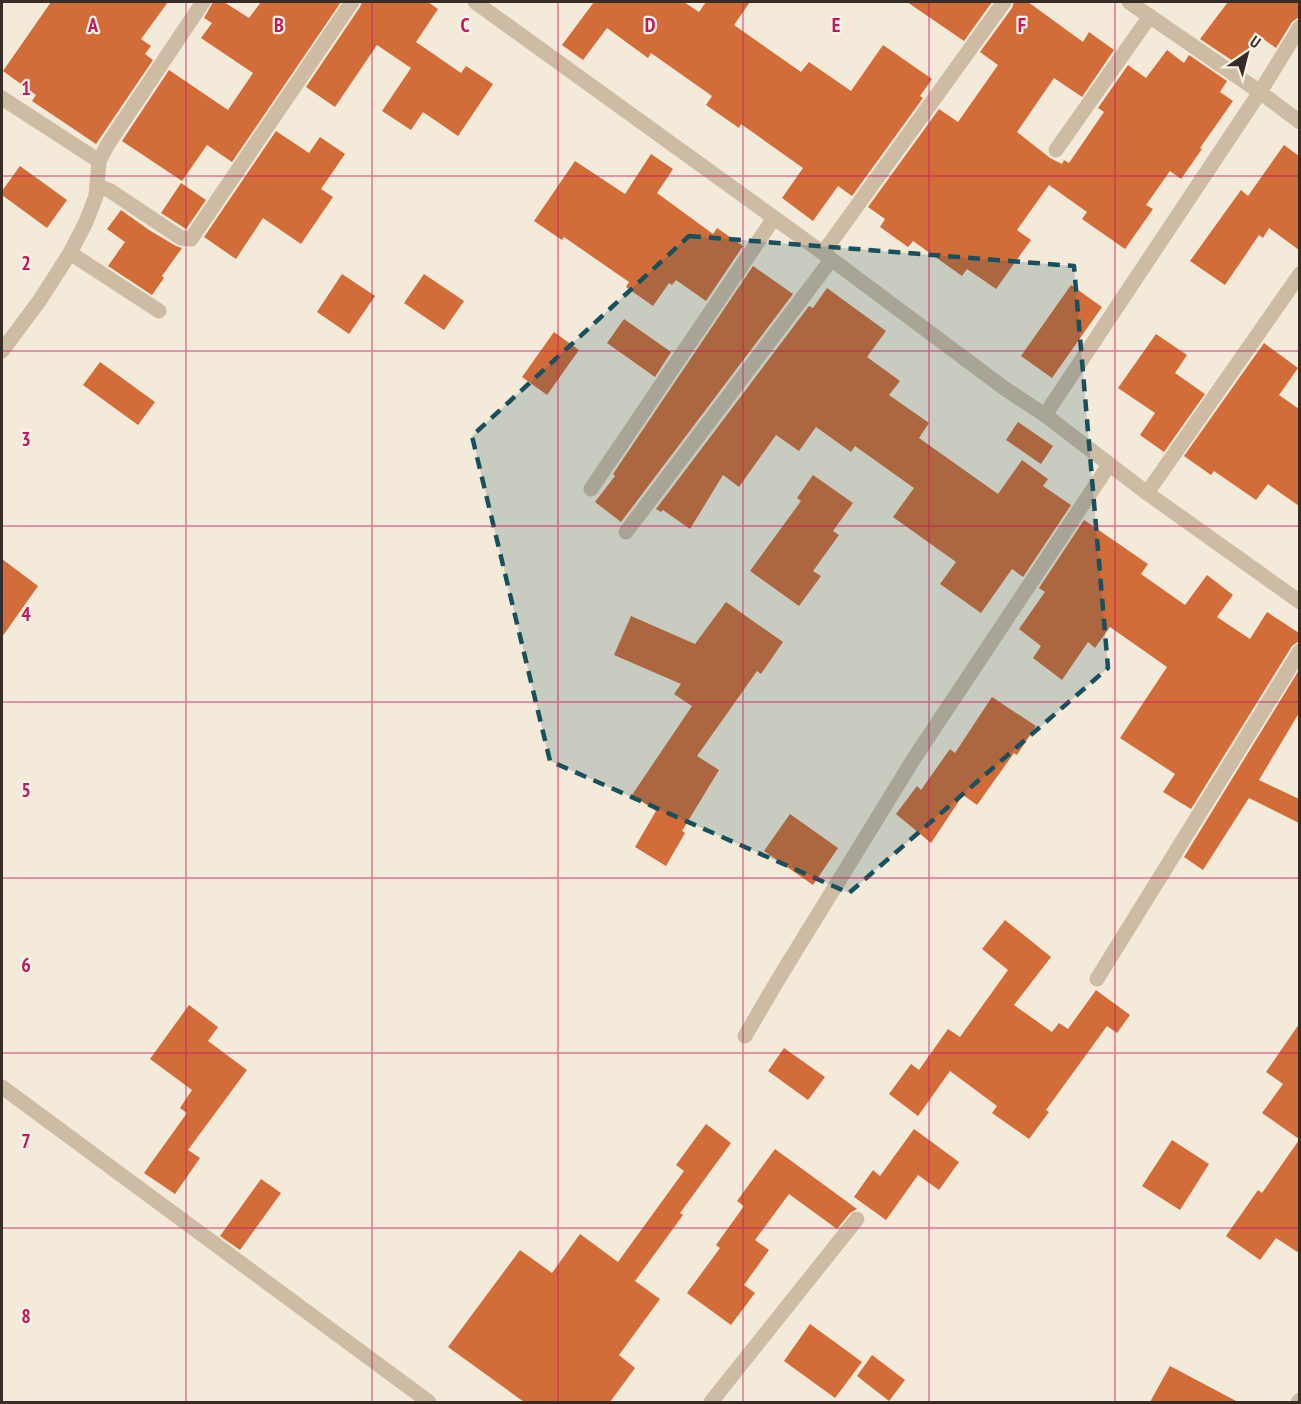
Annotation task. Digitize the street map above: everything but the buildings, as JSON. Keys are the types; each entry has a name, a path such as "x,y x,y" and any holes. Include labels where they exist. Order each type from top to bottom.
{"street":[{"path":"2,351 40,300 87,222 96,196 99,161 108,144 203,2"},
{"path":"97,186 109,190 181,238 191,239 352,2"},
{"path":"475,2 827,256 1004,388 1045,415 1147,494 1299,602"},
{"path":"626,531 827,256 1004,2"},
{"path":"1129,2 1148,10 1299,122"},
{"path":"1056,150 1148,10"},
{"path":"1045,415 1260,92 1299,27"},
{"path":"2,98 99,161"},
{"path":"591,489 774,218"},
{"path":"70,253 159,312"},
{"path":"1147,494 1299,274"},
{"path":"745,1036 913,760 1109,465"},
{"path":"1097,979 1299,651"},
{"path":"2,1087 429,1402"},
{"path":"711,1402 857,1219"}],"highlighted area":[{"path":"689,236 1074,266 1108,668 849,893 550,761 472,436"}]}
